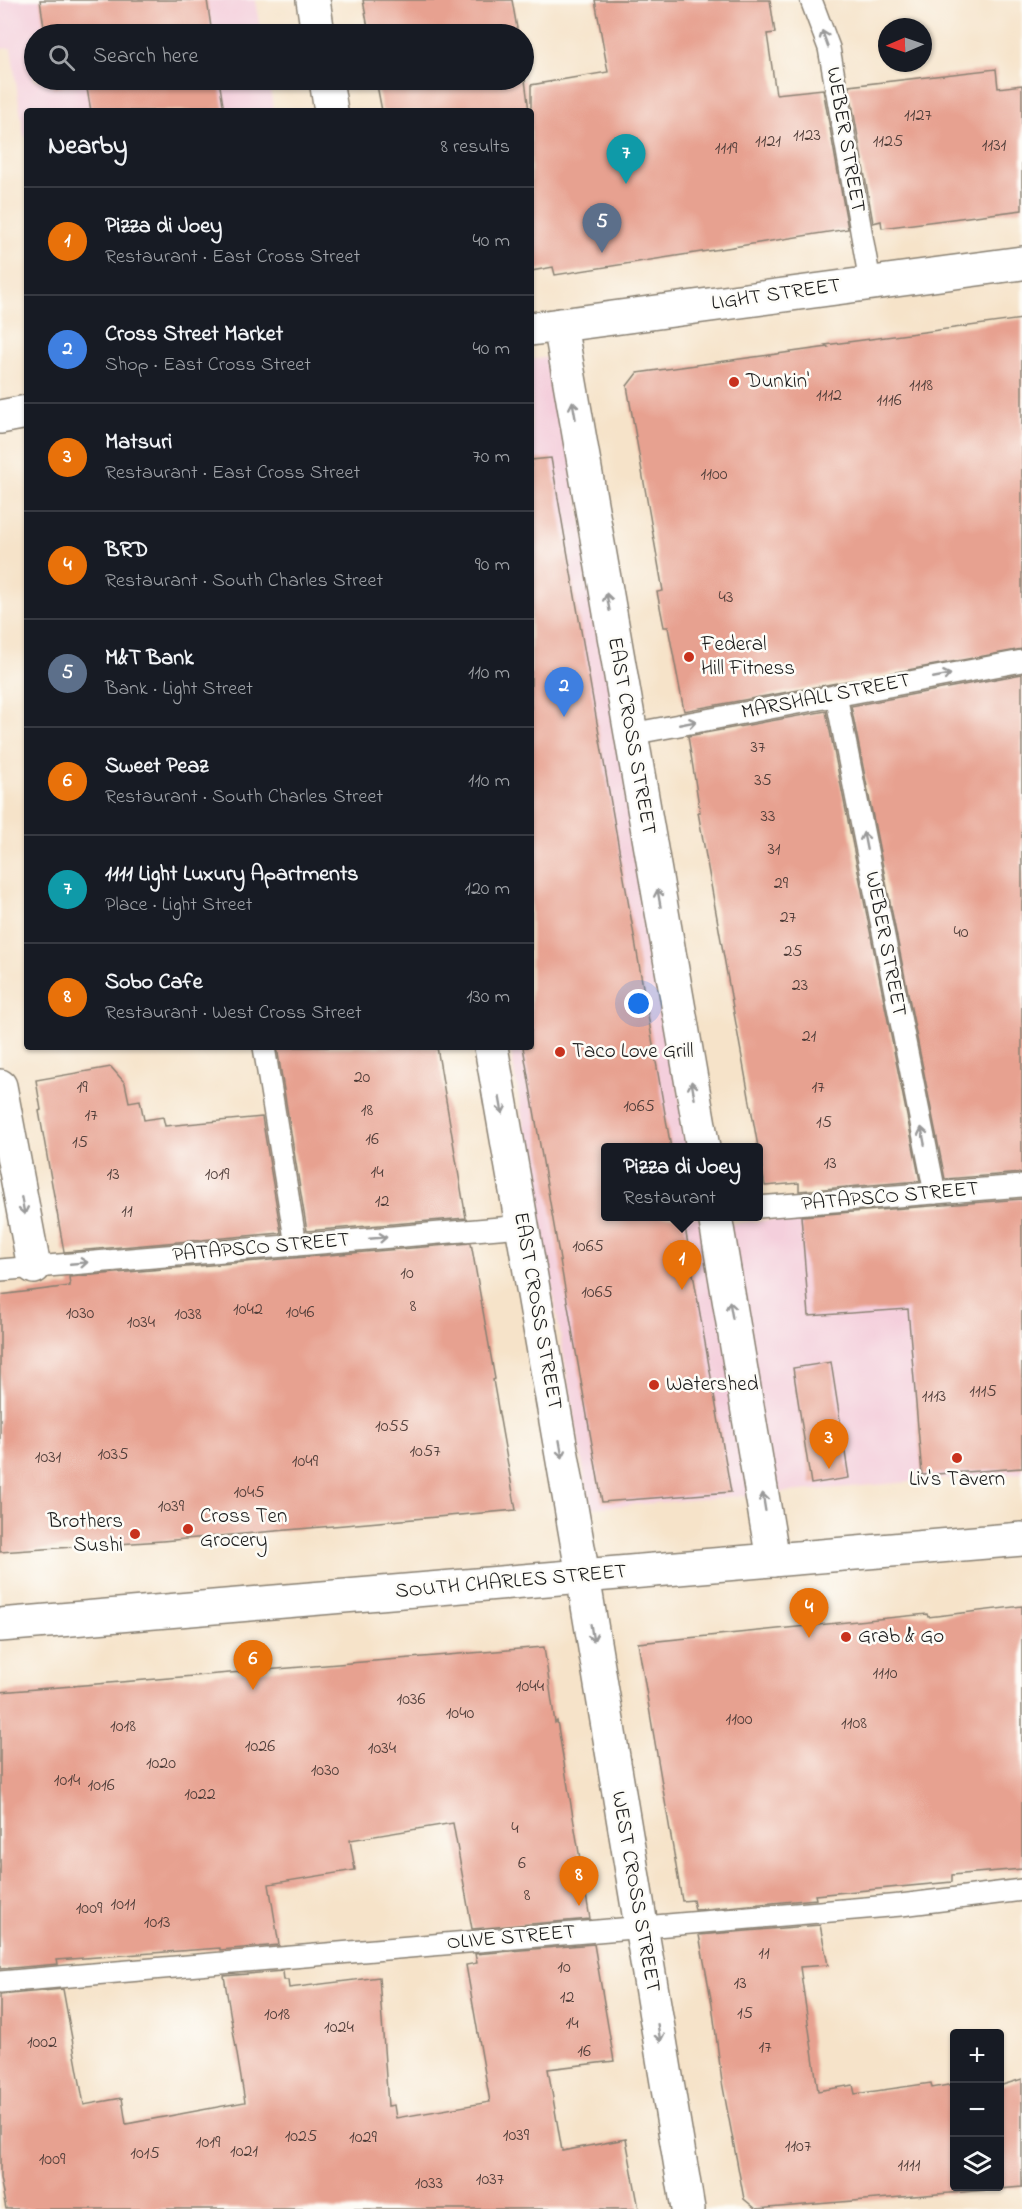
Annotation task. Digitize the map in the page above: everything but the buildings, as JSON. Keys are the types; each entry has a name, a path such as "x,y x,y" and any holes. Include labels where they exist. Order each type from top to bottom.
{"street":[{"path":"313,0 317,24"},
{"path":"328,90 331,108"},
{"name":"LIGHT STREET","path":"546,327 870,282 1022,264"},
{"name":"EAST CROSS STREET","path":"546,327 631,734 702,1143"},
{"path":"0,417 24,413"},
{"name":"EAST CROSS STREET","path":"492,1050 583,1576"},
{"path":"0,1086 34,1267"},
{"path":"716,1221 773,1560"},
{"name":"SOUTH CHARLES STREET","path":"0,1625 1022,1539"},
{"name":"WEST CROSS STREET","path":"583,1576 688,2209"}],"lane":[{"name":"WEBER STREET","path":"811,0 829,48 870,282"},
{"name":"MARSHALL STREET","path":"631,734 1022,661"},
{"name":"WEBER STREET","path":"836,695 935,1193"},
{"path":"264,1050 296,1245"},
{"name":"PATAPSCO STREET","path":"763,1207 1022,1186"},
{"name":"PATAPSCO STREET","path":"0,1270 522,1226"},
{"name":"OLIVE STREET","path":"0,1982 901,1905 1022,1890"}],"shaded area":[{"path":"0,0 255,0 259,24 24,24 24,90 270,90 273,108 24,108 24,137 11,48 0,49"},
{"path":"554,356 687,1143 601,1143 601,1221 701,1221 702,1226 1022,1198 1022,1473 590,1508 511,1050 534,1050 534,359"}],"place":[{"name":"1111 Light Luxury Apartments","path":"626,184"},
{"name":"M&T Bank","path":"602,253"},
{"name":"Dunkin'","path":"734,382"},
{"name":"Federal Hill Fitness","path":"689,657"},
{"name":"Cross Street Market","path":"564,717"},
{"name":"Taco Love Grill","path":"560,1052"},
{"name":"Pizza di Joey","path":"682,1290"},
{"name":"Watershed","path":"654,1385"},
{"name":"Liv's Tavern","path":"957,1458"},
{"name":"Matsuri","path":"829,1469"},
{"name":"Cross Ten Grocery","path":"188,1529"},
{"name":"Brothers Sushi","path":"135,1534"},
{"name":"Grab & Go","path":"846,1637"},
{"name":"BRD","path":"809,1638"},
{"name":"Sweet Peaz","path":"253,1690"},
{"name":"Sobo Cafe","path":"579,1906"}]}
